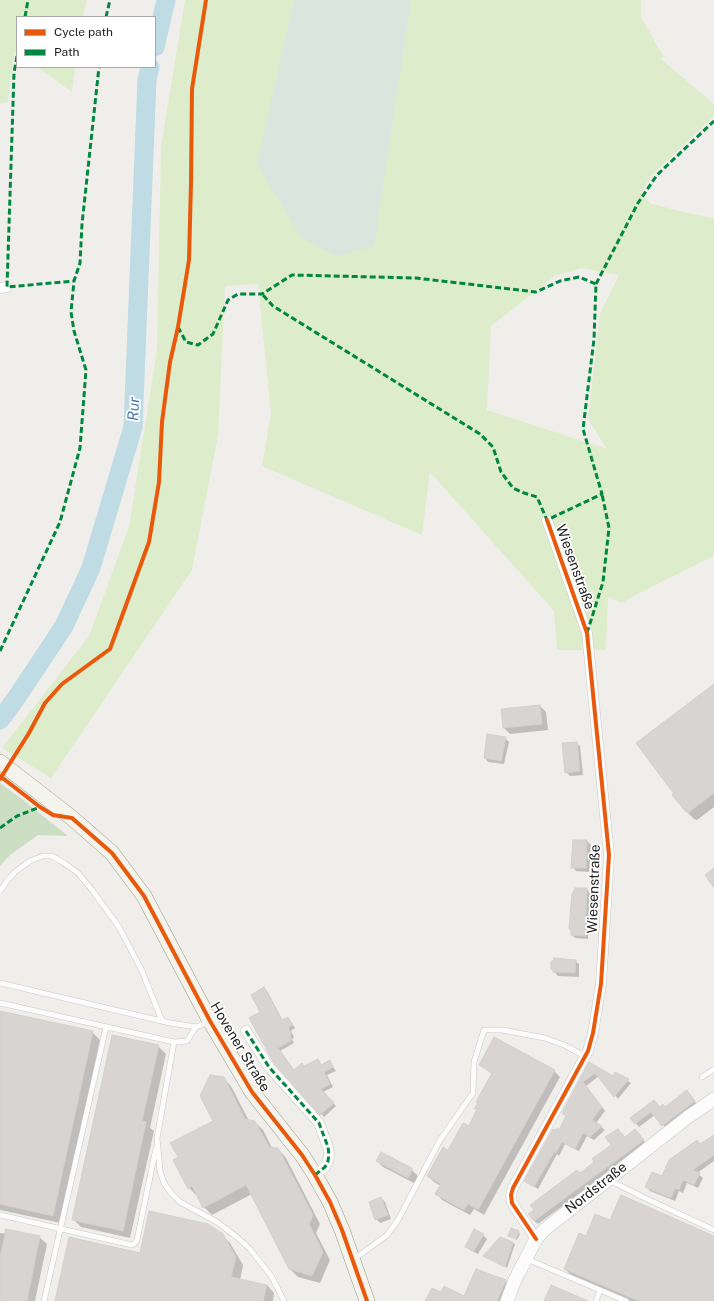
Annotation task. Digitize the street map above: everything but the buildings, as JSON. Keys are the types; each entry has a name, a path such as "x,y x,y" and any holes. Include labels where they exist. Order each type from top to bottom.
{"main road":[{"name":"Hovener Straße","path":"0,762 44,795 112,854 144,896 210,1021 252,1092 302,1155 330,1202 342,1230 367,1301"}],"street":[{"name":"Wiesenstraße","path":"536,1239 512,1203 511,1195 513,1188 588,1051 593,1033 601,984 609,855 587,633 547,520"},
{"name":"Hovener Straße","path":"246,1030 269,1067 319,1122 329,1155 325,1167 315,1175"},
{"name":"Nordstraße","path":"507,1301 536,1239 555,1221 608,1179 714,1099"}],"lane":[{"path":"0,891 6,880 15,872 30,861 43,856 52,856 64,862 78,873 120,927 142,971 162,1021"},
{"path":"0,983 162,1021 196,1027"},
{"path":"0,1004 174,1042 186,1041 196,1027 210,1021"},
{"path":"44,1301 106,1027"},
{"path":"353,1260 387,1235 398,1220 440,1140 473,1093 474,1062 484,1030 502,1030 545,1038 584,1056"},
{"path":"174,1042 157,1138 160,1171 164,1183 180,1202 217,1222 250,1249 272,1277 284,1301"},
{"path":"702,1077 714,1069"},
{"path":"0,1215 132,1245 137,1240 152,1162 157,1144"},
{"path":"608,1179 714,1230"},
{"path":"526,1258 626,1301"},
{"path":"596,1301 600,1290"}],"green space":[{"path":"0,0 87,0 83,16 16,16 16,53 12,67 8,102 0,104"},
{"path":"185,0 641,0 641,17 663,56 661,59 714,104 714,116 652,175 641,193 651,204 714,218 714,556 621,603 608,597 606,650 557,650 554,611 430,472 422,535 262,466 271,413 258,284 225,286 218,435 192,570 51,778 2,748 89,636 129,527 157,350 161,147","holes":["581,268 619,275 600,313 588,419 607,449 487,410 491,326 555,276"]},
{"path":"38,68 75,68 72,92"},
{"path":"0,783 68,836 38,835 10,855 0,866"}],"shaded area":[{"path":"294,0 411,0 374,246 337,256 302,238 257,164"}],"waterway":[{"name":"Rur","path":"156,43 166,0"},
{"name":"Rur","path":"0,720 64,626 91,568 133,427 147,80 150,68"}],"marked path":[{"path":"25,16 28,0"},
{"path":"106,16 110,0"},
{"path":"16,62 14,73 7,287 74,281"},
{"path":"0,651 60,522 80,448 86,370 74,331 71,312 74,281 80,263 82,224 99,68"},
{"path":"596,284 638,203 657,175 714,121"},
{"path":"178,327 186,342 198,345 213,334 228,300 238,294 262,294 292,275 416,278 536,292 560,281 579,277 596,284 594,339 583,429 602,494 547,520 537,497 513,488 501,472 493,447 480,434 273,306 262,294"},
{"path":"587,633 603,582 609,528 602,494"},
{"path":"0,828 17,816 40,807"},
{"path":"246,1031 269,1067 319,1123 328,1147 329,1155 325,1167 315,1175"}],"cycle path":[{"path":"0,779 29,733 45,703 62,684 110,649 149,542 159,482 162,422 170,362 178,327 189,260 192,89 206,0"},
{"path":"536,1239 512,1203 511,1195 513,1188 588,1051 593,1033 601,984 609,855 587,633 547,520"},
{"path":"0,776 40,807 53,815 72,818 112,853 144,896 210,1021 252,1092 302,1155 330,1202 342,1230 367,1301"}]}
